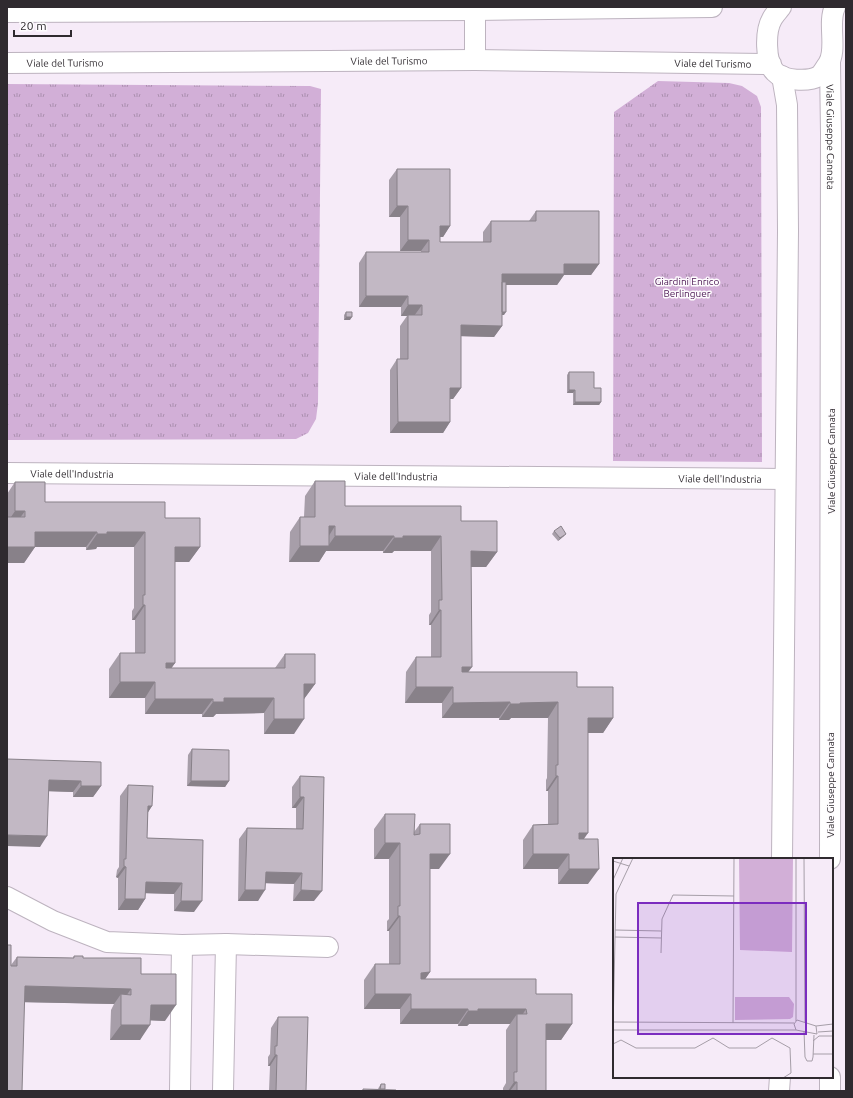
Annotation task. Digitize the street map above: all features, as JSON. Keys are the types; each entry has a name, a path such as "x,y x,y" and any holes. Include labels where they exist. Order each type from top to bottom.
{"street":[{"path":"7,12 475,10 712,7"},
{"path":"781,7 771,20 767,39 768,57 777,70 787,105 788,224 782,858"},
{"path":"475,10 475,60"},
{"name":"Viale Giuseppe Cannata","path":"830,858 838,610 831,459 838,222 831,133 830,63 838,11"},
{"name":"Viale del Turismo","path":"7,63 475,60 777,70"},
{"name":"Viale Giuseppe Cannata","path":"777,70 788,79 805,80 819,76 830,63"},
{"name":"Viale dell'Industria","path":"7,473 785,480"},
{"path":"7,897 52,921 107,942 182,945 226,944 328,947"},
{"path":"223,1091 226,944"},
{"path":"180,1091 182,945"},
{"path":"779,1091 780,1078"},
{"path":"830,1078 830,1091"}],"green space":[{"name":"Giardini Enrico Berlinguer","path":"658,81 729,83 742,86 757,96 761,107 762,462 613,461 614,112"},
{"path":"7,84 310,86 321,89 318,403 316,419 308,433 296,439 7,440"}],"building":[{"path":"397,169 450,169 450,226 440,226 440,242 491,242 491,221 536,221 536,211 599,211 599,264 564,264 564,274 502,274 502,326 461,325 461,388 450,388 450,422 398,422 397,359 408,359 408,315 422,315 422,305 408,305 408,296 366,296 366,252 429,252 429,240 408,240 408,206 397,206"},
{"path":"502,282 506,282 506,312 502,312"},
{"path":"346,312 352,312 352,317 346,317"},
{"path":"569,372 594,372 594,388 601,388 601,402 575,402 575,390 569,390"},
{"path":"315,481 345,481 345,506 461,506 461,521 497,521 497,552 471,551 472,667 462,667 462,672 577,672 577,687 613,687 613,718 588,718 588,833 579,833 579,839 598,839 599,869 569,869 569,854 533,854 533,825 558,824 558,776 556,776 556,765 558,765 558,702 520,704 510,704 510,702 453,703 453,687 416,687 416,657 441,657 441,610 439,610 439,600 442,600 441,536 403,536 403,538 394,538 394,536 335,536 335,526 329,526 329,546 300,546 300,517 315,517"},
{"path":"15,482 45,482 45,502 165,502 165,518 200,518 200,547 175,547 175,663 166,663 166,668 285,668 285,654 315,654 315,684 304,684 304,719 274,719 274,698 224,698 224,702 213,702 213,699 155,699 155,682 120,682 120,653 145,653 145,605 143,605 143,595 145,595 145,532 107,532 107,534 97,534 97,532 35,532 35,547 7,547 7,517 25,517 25,511 15,511"},
{"path":"561,526 566,534 560,538 554,531"},
{"path":"192,749 229,750 229,781 191,781"},
{"path":"7,759 101,762 101,786 81,786 81,781 49,780 47,836 7,835"},
{"path":"300,776 324,777 322,891 301,890 302,873 266,872 265,890 245,890 247,828 303,829 304,797 300,797"},
{"path":"128,785 153,786 152,806 148,806 147,838 203,840 202,901 181,901 182,883 146,882 145,899 125,899 126,867 124,866 124,859 126,859"},
{"path":"385,814 415,814 414,835 420,834 420,824 450,824 450,854 430,854 430,972 421,973 421,979 536,979 536,994 572,994 572,1024 546,1024 546,1091 517,1091 517,1082 514,1082 514,1072 517,1072 517,1014 527,1014 526,1009 478,1009 478,1011 468,1011 468,1009 411,1009 411,994 375,994 375,964 400,964 400,916 398,916 398,906 400,906 400,843 385,843"},
{"path":"7,945 11,945 11,966 17,966 17,957 74,958 74,956 83,956 83,958 141,958 141,974 176,974 176,1005 151,1005 150,1025 121,1025 121,994 131,995 131,989 25,986 22,1091 7,1091"},
{"path":"278,1017 308,1017 306,1091 276,1091 277,1055 275,1055 275,1046 277,1046"},
{"path":"381,1084 385,1084 385,1089 380,1089"},
{"path":"363,1089 396,1090 396,1091 363,1091"}]}
